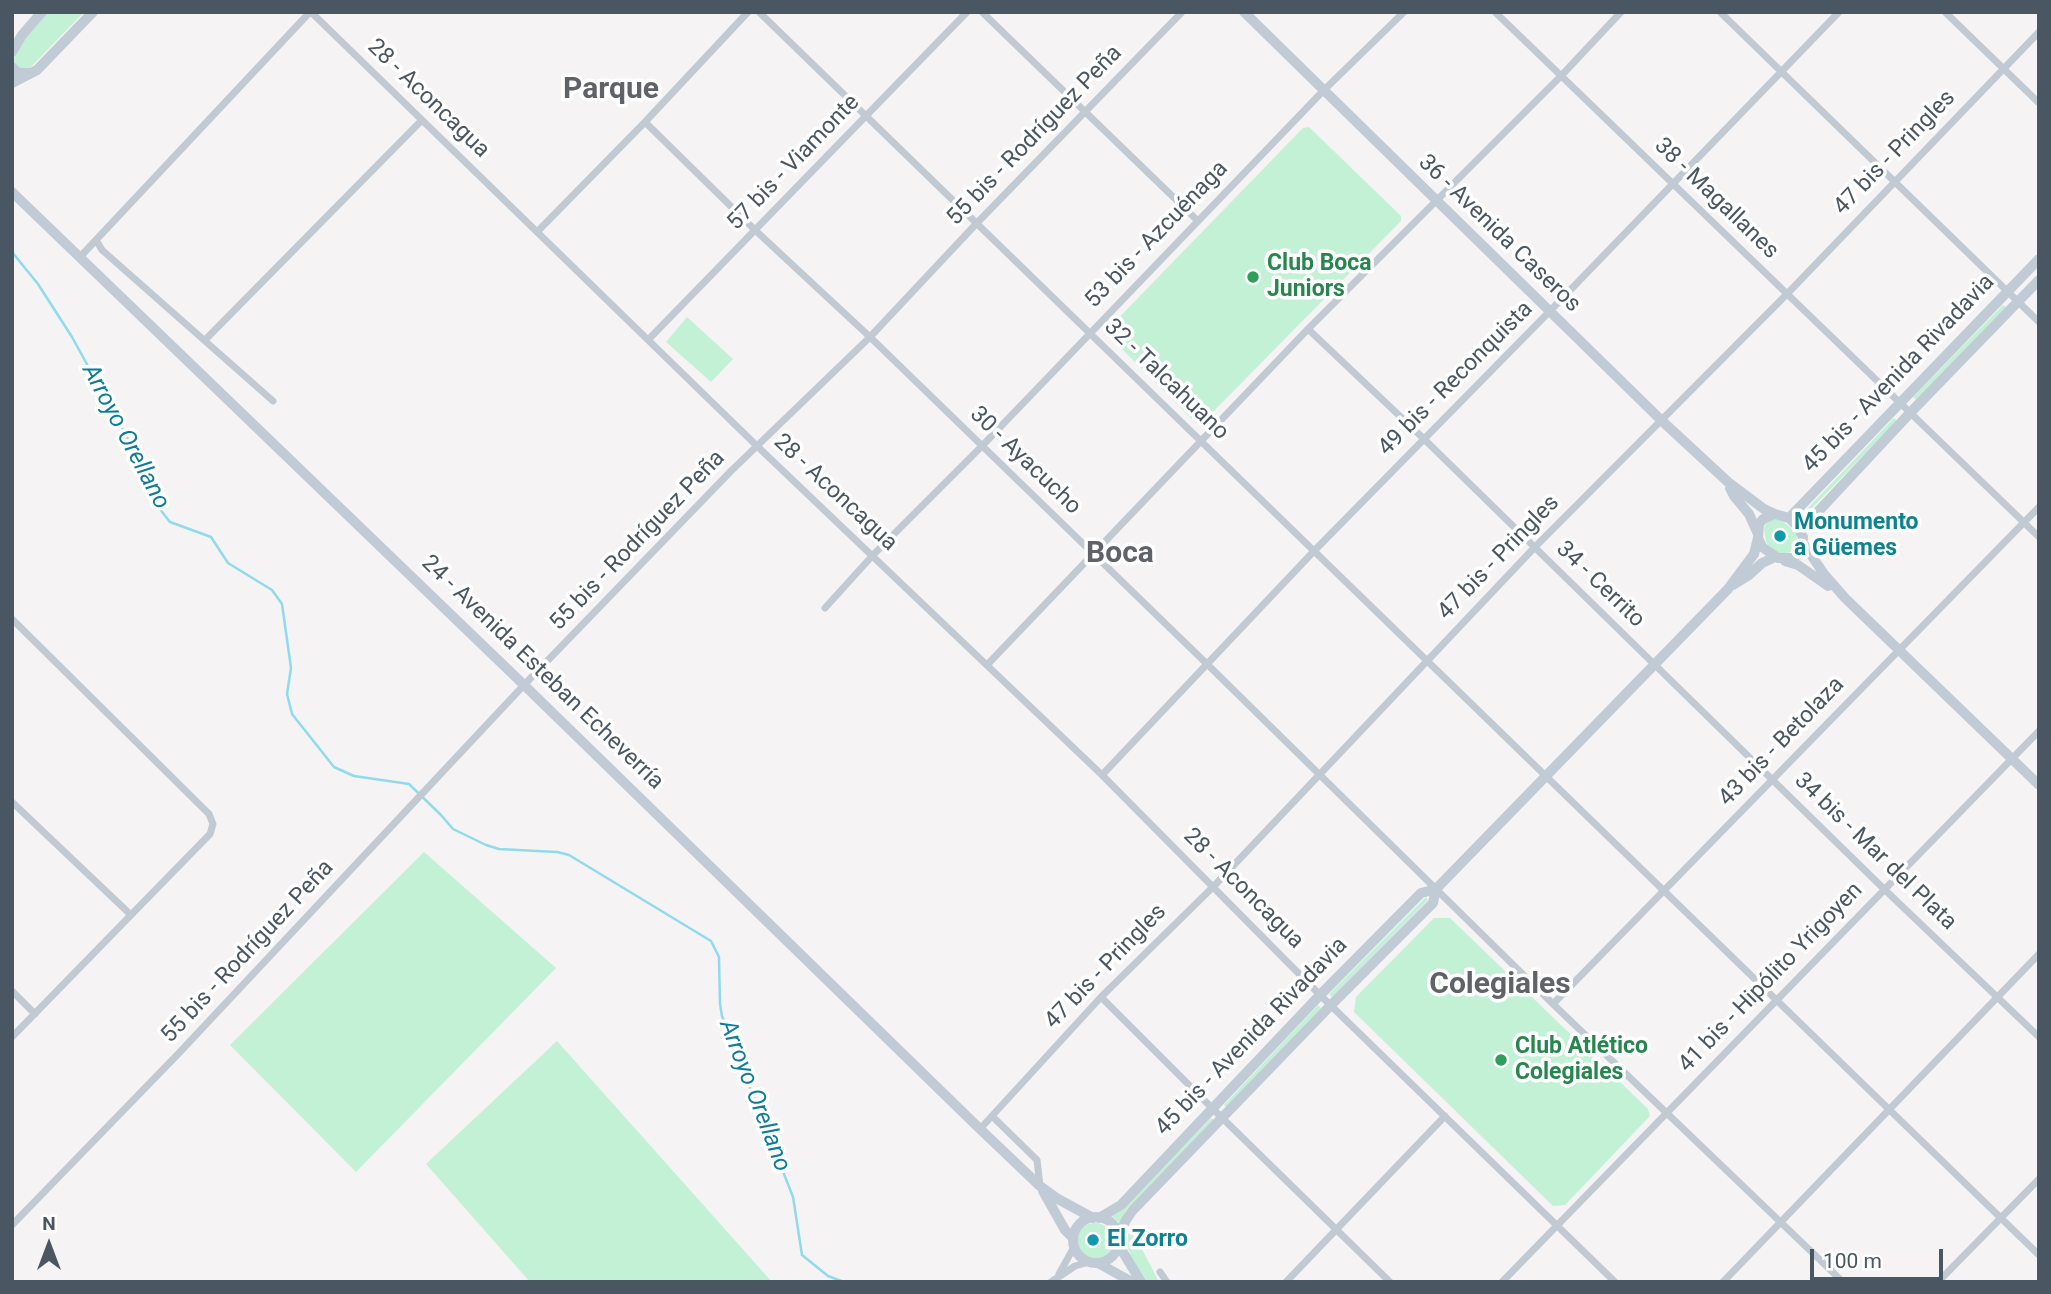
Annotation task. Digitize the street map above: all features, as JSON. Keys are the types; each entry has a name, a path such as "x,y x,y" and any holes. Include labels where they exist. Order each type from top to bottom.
{"main road":[{"path":"12,52 22,35 42,12"},
{"path":"12,83 33,73 93,12"},
{"name":"36 - Avenida Caseros","path":"1244,12 1661,420 1728,482 1775,514"},
{"path":"12,67 18,73 33,73"},
{"name":"24 - Avenida Esteban Echeverría","path":"12,192 1040,1186 1058,1199 1096,1218"},
{"name":"45 bis - Avenida Rivadavia","path":"1789,519 2039,260"},
{"name":"45 bis - Avenida Rivadavia","path":"1800,531 2039,280"},
{"name":"36 - Avenida Caseros","path":"1728,482 1734,496 1749,514 1758,537"},
{"path":"1845,598 1798,565 1777,558 1762,547 1758,537 1762,519 1775,514 1789,519 1800,531 1803,543 1824,574 1845,598 2039,785"},
{"name":"45 bis - Avenida Rivadavia","path":"1096,1218 1121,1205 1320,995 1421,893 1436,889 1728,589 1754,554 1758,537"},
{"path":"1777,558 1794,558 1802,549 1803,543"},
{"name":"45 bis - Avenida Rivadavia","path":"1728,589 1762,563 1777,558"},
{"name":"45 bis - Avenida Rivadavia","path":"1118,1240 1133,1210 1433,903 1436,889"},
{"name":"24 - Avenida Esteban Echeverría","path":"1040,1186 1073,1242"},
{"path":"1132,1282 1082,1259 1073,1242 1076,1228 1083,1221 1096,1218 1112,1224 1141,1282"},
{"path":"1094,1263 1111,1257 1118,1240"}],"street":[{"name":"28 - Aconcagua","path":"311,12 757,446 1102,775 1320,995 1615,1282"},
{"path":"80,257 311,12"},
{"path":"537,232 645,122 747,12"},
{"name":"32 - Talcahuano","path":"759,12 2039,1255"},
{"name":"57 bis - Viamonte","path":"648,340 967,12"},
{"path":"982,12 1198,221"},
{"name":"55 bis - Rodríguez Peña","path":"12,1225 179,1053 524,685 731,471 870,337 976,223 1182,12"},
{"name":"53 bis - Azcuénaga","path":"825,608 873,555 982,446 1323,91 1404,12"},
{"name":"38 - Magallanes","path":"1495,12 2039,537"},
{"path":"986,665 1308,329 1561,76 1621,12"},
{"path":"1720,12 2039,322"},
{"name":"49 bis - Reconquista","path":"1102,775 1315,550 1549,313 1839,12"},
{"path":"1945,12 2039,103"},
{"name":"47 bis - Pringles","path":"980,1129 1101,997 1213,886 1534,548 1787,294 2039,32"},
{"path":"205,340 422,120"},
{"name":"30 - Ayacucho","path":"645,122 1208,664 1553,1004 1843,1282"},
{"path":"96,240 102,250 273,401"},
{"name":"34 - Cerrito","path":"1308,329 1654,665"},
{"name":"43 bis - Betolaza","path":"1553,1004 2039,507"},
{"path":"12,619 209,814 213,824 210,834 12,1037"},
{"name":"34 bis - Mar del Plata","path":"1654,665 2039,1037"},
{"name":"41 bis - Hipólito Yrigoyen","path":"1503,1282 2039,731"},
{"path":"12,802 131,915"},
{"path":"1723,1282 2039,954"},
{"path":"12,991 35,1014"},
{"path":"1101,997 1390,1282"},
{"path":"1286,1282 1445,1116"},
{"name":"24 - Avenida Esteban Echeverría","path":"993,1117 1037,1160 1040,1186"},
{"path":"1938,1282 2039,1179"},
{"path":"1058,1276 1073,1242"},
{"path":"1051,1282 1075,1266 1094,1263"},
{"path":"1160,1272 1167,1282"}],"green space":[{"path":"49,12 84,12 30,68 18,69 14,62 15,54 32,28"},
{"name":"Club Boca Juniors","path":"1309,127 1401,216 1401,221 1202,423 1196,423 1105,332 1303,128"},
{"path":"2003,305 2006,307 1916,400 1913,397"},
{"path":"687,317 733,359 711,382 666,342"},
{"path":"1894,418 1897,421 1807,513 1805,511"},
{"path":"1776,519 1784,522 1796,533 1798,541 1793,551 1779,553 1771,549 1766,542 1764,528 1767,521"},
{"path":"424,852 556,968 356,1172 230,1045"},
{"path":"1426,897 1428,900 1332,997 1329,994"},
{"name":"Club Atlético Colegiales","path":"1434,918 1450,918 1648,1109 1650,1116 1565,1205 1553,1206 1354,1012 1356,997"},
{"path":"1318,1005 1321,1008 1226,1107 1224,1105"},
{"path":"557,1041 772,1282 530,1282 426,1164"},
{"path":"1211,1118 1214,1120 1127,1209 1119,1223 1112,1216 1125,1207"},
{"path":"1095,1223 1108,1228 1113,1241 1108,1254 1095,1259 1082,1254 1077,1241 1082,1228"},
{"path":"1131,1228 1159,1282 1145,1282 1132,1261 1128,1247"}],"waterway":[{"name":"Arroyo Orellano","path":"12,252 38,284 72,337 132,446 159,508 170,522 211,537 228,563 272,590 282,604 291,668 287,694 292,714 334,767 354,776 409,784 453,829 486,845 499,849 569,855 711,941 719,957 722,1016 793,1197 802,1255 828,1276 844,1282"}],"place":[{"name":"Club Boca Juniors","path":"1253,277"},
{"name":"Monumento a Güemes","path":"1780,536"},
{"name":"Club Atlético Colegiales","path":"1501,1060"},
{"name":"El Zorro","path":"1093,1240"}],"district":[{"name":"Parque","path":"611,90"},
{"name":"Boca","path":"1120,554"},
{"name":"Colegiales","path":"1500,985"}]}
